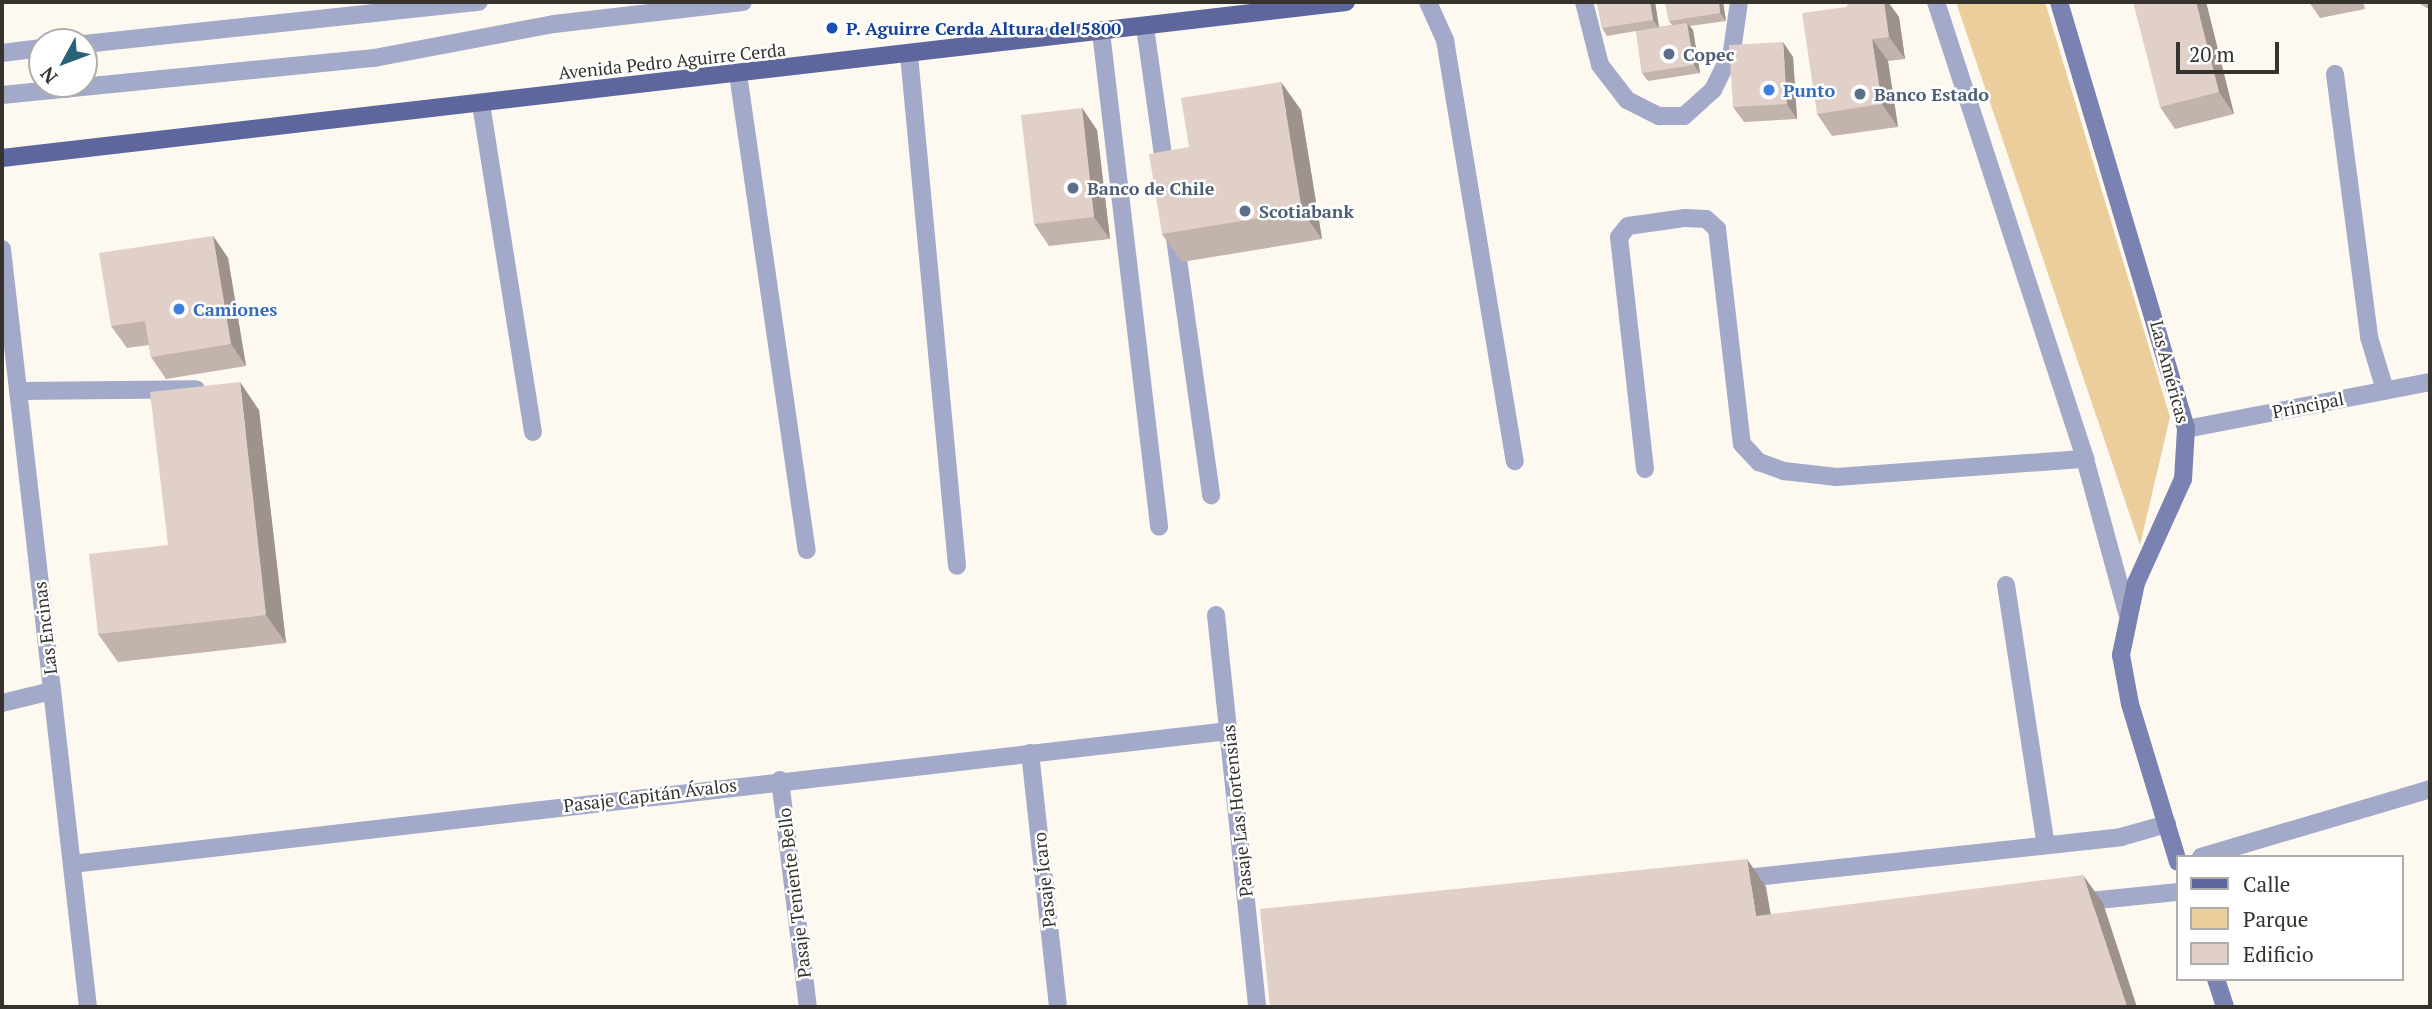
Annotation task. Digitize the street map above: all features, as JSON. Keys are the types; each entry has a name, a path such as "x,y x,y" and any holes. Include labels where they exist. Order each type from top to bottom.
{"main road":[{"name":"Avenida Pedro Aguirre Cerda","path":"2,158 738,75 1346,2"}],"street":[{"path":"98,43 479,2"},
{"path":"2,94 374,58 554,24 743,2"},
{"path":"1428,2 1445,40 1515,461"},
{"path":"1584,2 1601,65 1627,100 1659,116 1684,116 1713,90 1732,51 1739,2"},
{"path":"1936,2 2085,459 2127,613"},
{"name":"Las Américas","path":"2059,2 2186,429 2186,454 2177,499 2136,583 2127,613 2121,655 2123,680 2176,855"},
{"path":"1145,26 1210,495"},
{"path":"1101,32 1159,527"},
{"path":"2,53 28,50"},
{"path":"909,55 957,566"},
{"path":"2335,74 2369,337 2385,390"},
{"path":"738,75 807,550"},
{"path":"481,104 533,432"},
{"path":"1645,469 1619,237 1628,226 1685,218 1706,219 1717,229 1742,444 1759,463 1784,471 1837,477 2085,459"},
{"name":"Las Encinas","path":"2,249 88,1007"},
{"name":"Principal","path":"2186,429 2430,382"},
{"path":"18,391 218,389"},
{"path":"2006,585 2046,845"},
{"name":"Pasaje Las Hortensias","path":"1216,615 1256,1007"},
{"path":"2,703 52,691"},
{"name":"Pasaje Capitán Ávalos","path":"72,864 780,780 1228,731"},
{"name":"Pasaje Ícaro","path":"1030,752 1058,1007"},
{"name":"Pasaje Teniente Bello","path":"780,780 808,1007"},
{"path":"2208,855 2430,789"},
{"path":"1715,882 2121,836 2167,824"},
{"path":"2066,904 2176,892"},
{"path":"2217,981 2225,1007"}],"green space":[{"path":"1956,2 2045,2 2170,417 2140,545"}],"building":[{"path":"1597,2 1650,2 1653,20 1602,28"},
{"path":"1665,2 1719,2 1720,13 1669,21"},
{"path":"1850,2 1884,2 1889,37 1872,39 1882,104 1817,114 1802,13 1846,7"},
{"path":"2133,2 2196,2 2219,92 2160,107"},
{"path":"1687,23 1694,65 1642,73 1636,31"},
{"name":"Punto","path":"1783,42 1787,104 1733,107 1729,45"},
{"name":"Scotiabank","path":"1281,82 1302,211 1162,234 1149,154 1189,147 1181,98"},
{"name":"Banco de Chile","path":"1082,108 1094,217 1034,224 1021,115"},
{"name":"Camiones","path":"213,236 231,344 151,357 145,321 111,326 99,253"},
{"path":"240,382 266,615 98,634 89,554 168,545 150,392"},
{"path":"1747,859 1756,916 2083,875 2127,1007 1270,1007 1260,909"}],"place":[{"name":"P. Aguirre Cerda Altura del 5800","path":"832,28"},
{"name":"Copec","path":"1669,54"},
{"name":"Punto","path":"1769,90"},
{"name":"Banco Estado","path":"1860,94"},
{"name":"Banco de Chile","path":"1073,188"},
{"name":"Scotiabank","path":"1245,211"},
{"name":"Camiones","path":"179,309"}]}
